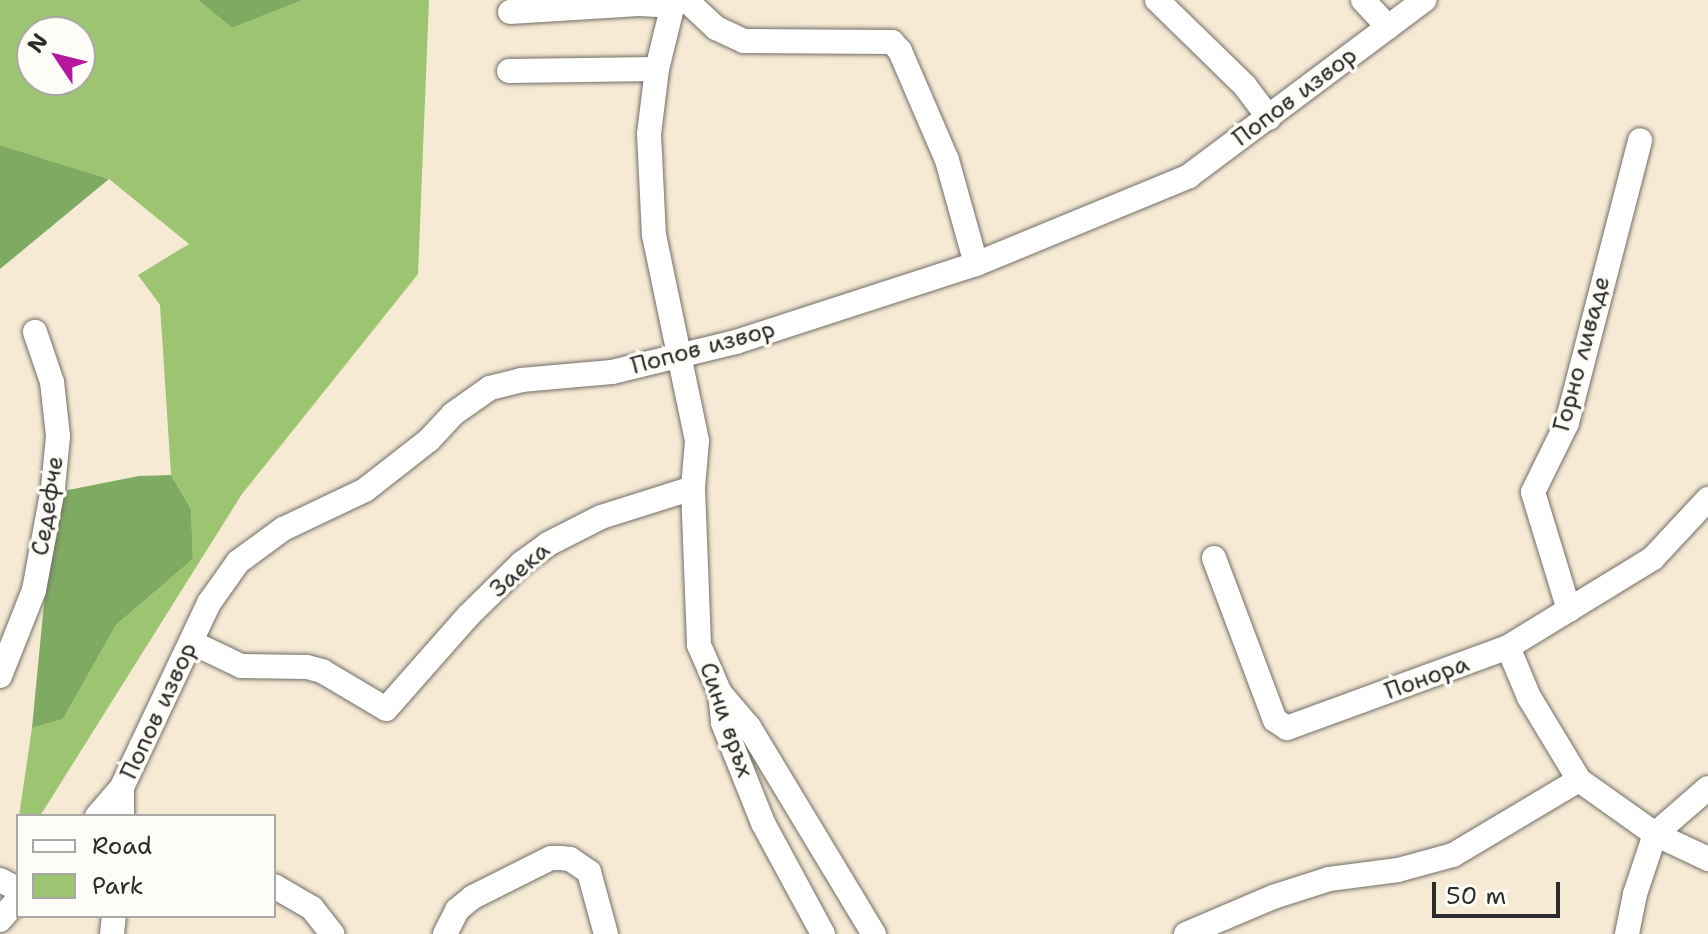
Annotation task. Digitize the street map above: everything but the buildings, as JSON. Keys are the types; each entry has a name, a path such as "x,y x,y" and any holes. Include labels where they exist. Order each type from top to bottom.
{"street":[{"path":"1157,0 1245,86 1269,118"},
{"path":"1363,0 1388,27"},
{"name":"Попов извор","path":"122,814 122,787 209,603 238,562 283,529 365,490 429,440 453,414 490,388 521,380 612,372 678,358 976,264 1189,176 1424,0"},
{"path":"510,12 678,2 716,28 744,41 892,42 900,51 947,160 976,264"},
{"name":"Сини връх","path":"678,2 657,69 649,134 654,235 697,441 693,488 699,645 720,693 723,723 763,823 823,934"},
{"path":"509,71 657,69"},
{"name":"Горно ливаде","path":"1569,610 1533,492 1567,423 1640,140"},
{"name":"Седефче","path":"0,676 34,590 53,488 58,436 52,382 35,332"},
{"name":"Заека","path":"191,642 241,666 307,667 322,671 386,709 469,615 522,563 548,544 601,517 693,488"},
{"name":"Понора","path":"1214,558 1275,720 1282,727 1292,727 1508,647 1653,558 1708,499"},
{"path":"1508,647 1529,697 1579,780 1655,834 1708,859"},
{"path":"720,693 749,727 874,934"},
{"path":"1186,934 1273,897 1329,879 1398,870 1453,855 1579,780"},
{"path":"99,814 122,787"},
{"path":"1627,934 1635,894 1655,834 1708,788"},
{"path":"445,934 451,918 464,903 551,858 570,859 589,872 606,934"},
{"path":"276,887 312,908 332,934"},
{"path":"586,934 597,897"},
{"path":"0,920 16,901"}],"green space":[{"path":"0,0 198,0 232,28 303,0 429,0 418,274 242,494 41,814 19,814 32,728 63,719 116,625 193,559 191,509 171,475 160,305 138,275 189,244 109,179 0,145"},
{"path":"198,0 303,0 232,28"},
{"path":"0,145 109,179 0,269"},
{"path":"171,475 191,509 193,559 116,625 63,719 32,728 44,603 63,491 139,476"}]}
